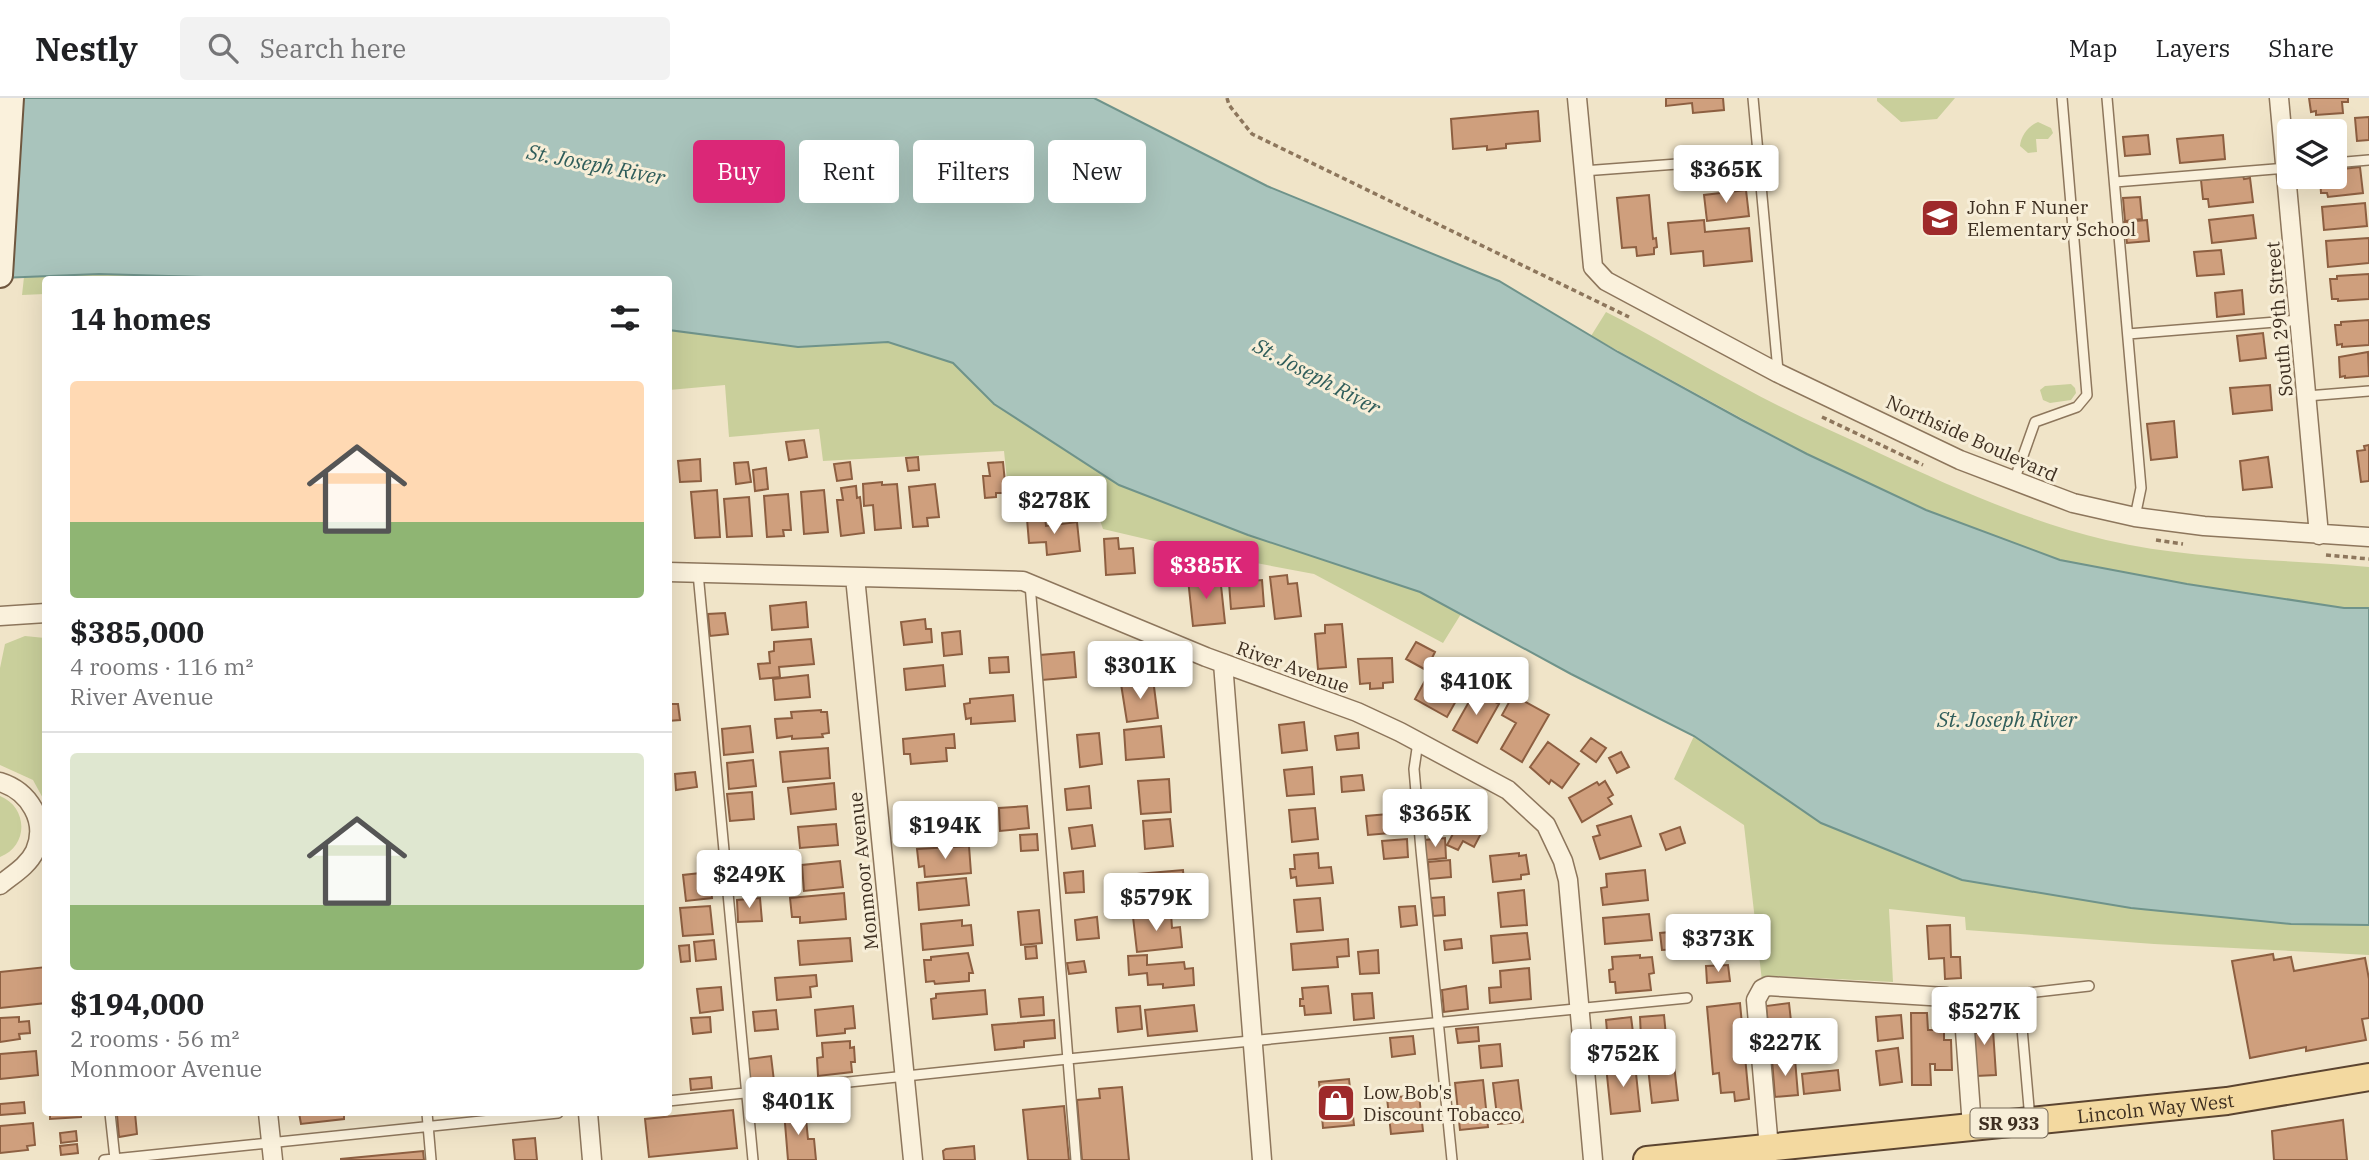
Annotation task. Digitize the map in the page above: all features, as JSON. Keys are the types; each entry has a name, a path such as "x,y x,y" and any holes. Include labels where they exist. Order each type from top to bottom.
{"main road":[{"path":"0,275 10,98"},
{"name":"Lincoln Way West","path":"1647,1160 2227,1101 2369,1077"}],"street":[{"path":"1577,98 1583,171"},
{"name":"South 29th Street","path":"2279,98 2281,119"},
{"name":"Northside Boulevard","path":"1583,171 1593,267 1606,281 1778,373 1960,460 2073,503 2135,517 2319,536 2369,537"},
{"name":"South 29th Street","path":"2289,189 2319,536"},
{"name":"River Avenue","path":"672,572 1023,581 1223,663 1357,712 1508,790 1546,825 1563,860 1568,880 1593,1160"},
{"name":"Monmoor Avenue","path":"855,577 912,1160"},
{"path":"0,616 42,613"},
{"path":"1223,663 1262,1160"},
{"path":"0,782 24,794 39,822 39,836 34,852 25,865 0,885"},
{"path":"1769,1148 1756,1000 1762,989 1768,986 1945,997 1958,1003 1964,1017 1972,1127"},
{"path":"268,1116 272,1151"},
{"path":"588,1116 593,1160"}],"lane":[{"path":"1753,98 1778,373"},
{"path":"2014,482 2035,422 2077,407 2087,395 2062,98"},
{"path":"2107,98 2141,488 2135,517"},
{"path":"1583,171 1758,158"},
{"path":"2347,162 2369,160"},
{"path":"2115,182 2277,169"},
{"path":"2128,334 2300,320"},
{"path":"2307,396 2369,391"},
{"path":"698,573 753,1160"},
{"path":"1030,584 1076,1160"},
{"path":"1418,742 1415,769 1452,1160"},
{"path":"2030,1121 2019,994 2089,986"},
{"path":"672,1101 1438,1021 1687,998"},
{"path":"110,1116 115,1159"},
{"path":"427,1116 432,1160"},
{"path":"104,1160 272,1151 532,1116"}],"green space":[{"path":"1877,98 1955,98 1937,119 1901,122 1877,101"},
{"path":"2038,122 2051,128 2053,133 2048,139 2036,139 2037,152 2028,153 2020,146 2022,139 2028,129"},
{"path":"99,274 170,276 49,276"},
{"path":"42,276 42,294 22,295 24,277"},
{"path":"1606,312 1775,404 1990,502 2047,523 2138,547 2204,555 2369,567 2369,608 2344,608 2187,584 2060,560 1926,510 1807,454 1591,336"},
{"path":"672,330 798,347 888,342 953,363 994,404 1119,485 1248,535 1420,592 1461,614 1443,643 1314,574 1214,555 1103,529 1091,494 1009,499 1004,451 823,461 819,429 729,437 725,385 672,390"},
{"path":"2071,384 2076,393 2071,400 2050,403 2043,400 2040,390 2045,386"},
{"path":"25,636 42,638 42,796 33,780 0,765 0,668 5,644"},
{"path":"1694,736 1821,823 2291,924 2369,925 2369,955 2154,944 1966,930 1965,917 1889,909 1893,982 1779,976 1762,981 1744,825 1674,779"},
{"path":"0,796 16,809 21,826 16,844 0,857"}],"water":[{"name":"St. Joseph River","path":"0,98 1094,98 1267,186 1499,281 1618,352 1742,420 1926,510 2060,560 2187,584 2344,608 2369,608 2369,925 2291,924 2131,908 1962,880 1821,823 1694,736 1571,674 1420,592 1248,535 1119,485 994,404 953,363 888,342 798,347 672,330 672,276 99,274 0,278"}],"building":[{"path":"1666,98 1723,98 1724,110 1693,113 1692,103 1666,106"},
{"path":"2309,98 2348,98 2348,102 2342,102 2343,113 2316,115 2316,111 2311,112"},
{"path":"1538,111 1540,141 1506,144 1506,148 1487,150 1487,146 1453,149 1451,119"},
{"path":"2369,117 2369,140 2357,141 2355,118"},
{"path":"2148,135 2150,154 2125,156 2123,137"},
{"path":"2223,135 2225,159 2180,163 2177,139"},
{"path":"2360,167 2363,193 2328,197 2327,193 2321,193 2321,189 2347,189 2347,168"},
{"path":"2243,176 2244,179 2250,178 2253,202 2209,207 2208,199 2203,199 2201,180"},
{"path":"1746,190 1749,216 1707,221 1704,195"},
{"path":"1649,195 1653,239 1656,238 1657,247 1654,248 1654,254 1637,256 1636,247 1622,248 1617,198"},
{"path":"2140,197 2142,219 2125,221 2123,198"},
{"path":"2365,203 2367,226 2324,230 2322,207"},
{"path":"2253,215 2256,238 2212,243 2209,220"},
{"path":"1704,220 1705,232 1749,228 1752,261 1704,266 1703,251 1671,254 1668,223"},
{"path":"2147,220 2149,241 2127,243 2124,222"},
{"path":"2369,238 2369,263 2328,267 2326,241"},
{"path":"2221,250 2224,274 2197,276 2194,252"},
{"path":"2369,274 2369,299 2332,299 2330,279"},
{"path":"2242,290 2244,314 2217,317 2215,293"},
{"path":"2369,320 2369,345 2337,345 2335,325"},
{"path":"2263,333 2266,358 2240,361 2237,336"},
{"path":"2368,352 2369,376 2340,377 2339,357"},
{"path":"2270,385 2272,410 2233,414 2230,388"},
{"path":"2174,421 2177,457 2151,460 2147,424"},
{"path":"804,440 807,457 789,460 786,442"},
{"path":"2369,445 2369,481 2361,482 2357,451 2365,450 2364,446"},
{"path":"918,457 919,470 908,471 906,458"},
{"path":"2268,457 2272,487 2243,490 2240,461"},
{"path":"700,459 701,481 680,482 678,461"},
{"path":"748,462 751,482 736,484 734,463"},
{"path":"850,462 852,479 837,481 834,464"},
{"path":"1003,462 1006,493 996,493 996,497 985,498 983,476 990,476 988,463"},
{"path":"766,468 768,489 755,491 753,470"},
{"path":"882,482 882,485 897,484 901,528 875,530 873,505 864,506 863,484"},
{"path":"935,484 939,517 927,518 928,526 913,527 909,487"},
{"path":"856,486 864,533 841,536 837,500 843,500 841,488"},
{"path":"717,490 720,537 695,538 691,492"},
{"path":"824,490 828,532 804,534 801,492"},
{"path":"788,494 791,530 783,530 784,536 767,537 764,496"},
{"path":"749,497 752,536 727,537 724,499"},
{"path":"1045,517 1046,526 1077,522 1080,551 1047,555 1046,542 1029,543 1027,519"},
{"path":"1118,538 1119,549 1133,548 1135,573 1106,575 1104,539"},
{"path":"1287,575 1288,584 1297,583 1301,616 1275,619 1270,577"},
{"path":"1220,576 1225,623 1193,626 1188,579"},
{"path":"1262,580 1264,606 1231,609 1229,583"},
{"path":"806,602 808,627 772,630 770,606"},
{"path":"725,613 728,634 710,636 708,614"},
{"path":"925,619 926,629 931,629 932,642 904,645 901,622"},
{"path":"1342,624 1346,667 1318,669 1315,634 1325,633 1325,625"},
{"path":"960,631 962,654 944,656 942,633"},
{"path":"811,639 814,664 779,667 780,677 760,679 758,664 770,663 769,652 774,651 774,642"},
{"path":"1416,642 1435,652 1426,670 1406,659"},
{"path":"1074,652 1076,677 1042,680 1040,655"},
{"path":"1008,657 1009,672 990,673 989,658"},
{"path":"1392,658 1393,682 1383,683 1383,688 1370,689 1370,683 1360,684 1358,659"},
{"path":"943,665 945,686 906,690 904,669"},
{"path":"808,675 810,697 775,700 773,679"},
{"path":"1428,675 1461,692 1447,717 1415,699"},
{"path":"1153,679 1158,718 1127,722 1121,684"},
{"path":"1475,691 1499,704 1477,743 1453,730"},
{"path":"1013,695 1015,721 971,724 971,718 966,719 964,704 970,703 970,699"},
{"path":"1513,695 1549,715 1522,762 1501,749 1516,723 1502,715"},
{"path":"672,704 678,704 680,720 672,721"},
{"path":"791,712 827,712 829,733 822,734 823,737 777,738 775,719 792,718"},
{"path":"1304,722 1307,750 1282,753 1279,725"},
{"path":"750,726 753,752 724,755 722,729"},
{"path":"1161,726 1164,757 1126,760 1124,730"},
{"path":"1099,733 1102,764 1080,767 1077,735"},
{"path":"1358,733 1359,748 1337,750 1335,736"},
{"path":"954,734 955,748 946,748 947,761 911,764 910,754 904,754 903,739"},
{"path":"1591,738 1606,748 1596,762 1581,751"},
{"path":"1548,742 1579,764 1562,788 1551,780 1549,784 1530,767"},
{"path":"828,748 830,778 783,782 780,752"},
{"path":"1621,752 1629,767 1617,773 1609,758"},
{"path":"753,760 756,786 729,789 727,763"},
{"path":"1312,767 1314,794 1287,796 1284,770"},
{"path":"695,772 697,787 676,790 675,774"},
{"path":"1362,775 1364,790 1342,792 1341,777"},
{"path":"1169,779 1171,812 1141,814 1138,781"},
{"path":"1605,781 1613,795 1608,798 1612,804 1582,822 1569,798 1597,782 1599,785"},
{"path":"834,783 836,809 791,814 788,788"},
{"path":"1089,786 1091,808 1067,810 1065,789"},
{"path":"752,792 754,819 730,821 727,794"},
{"path":"972,804 975,832 912,838 910,810"},
{"path":"1027,806 1029,828 1000,831 999,808"},
{"path":"1315,808 1318,839 1292,842 1289,810"},
{"path":"1464,813 1486,824 1474,847 1463,841 1458,850 1447,845"},
{"path":"1388,814 1390,833 1368,835 1366,816"},
{"path":"1631,816 1641,846 1600,859 1593,837 1600,835 1597,826"},
{"path":"1170,819 1173,846 1145,849 1143,821"},
{"path":"836,824 838,845 800,848 798,827"},
{"path":"1092,825 1095,846 1072,849 1069,828"},
{"path":"1680,827 1685,843 1666,850 1660,834"},
{"path":"1037,834 1038,850 1021,851 1020,835"},
{"path":"1445,838 1446,858 1426,860 1424,840"},
{"path":"1407,839 1408,857 1384,859 1382,841"},
{"path":"969,846 971,873 925,877 924,866 919,867 917,849"},
{"path":"1318,853 1319,868 1331,867 1333,883 1297,886 1296,877 1291,878 1290,869 1295,869 1294,855"},
{"path":"1519,853 1519,856 1526,855 1529,874 1521,875 1521,879 1493,882 1490,856"},
{"path":"1450,860 1451,877 1429,879 1428,862"},
{"path":"840,861 843,887 804,891 802,865"},
{"path":"754,864 755,871 780,869 782,892 739,895 737,865"},
{"path":"1183,870 1185,897 1140,900 1138,874"},
{"path":"1645,870 1648,900 1603,905 1601,888 1607,887 1606,874"},
{"path":"1083,871 1084,892 1066,893 1064,873"},
{"path":"709,872 712,898 686,901 683,875"},
{"path":"966,878 969,905 919,910 917,883"},
{"path":"1524,890 1527,925 1501,927 1498,893"},
{"path":"844,893 846,919 800,923 800,917 792,917 790,898"},
{"path":"1444,897 1445,915 1433,916 1431,898"},
{"path":"760,898 762,921 738,922 737,900"},
{"path":"1320,898 1323,930 1297,932 1294,900"},
{"path":"710,906 713,934 683,936 680,908"},
{"path":"1415,906 1417,925 1401,927 1399,907"},
{"path":"1039,910 1042,943 1021,945 1018,912"},
{"path":"1171,913 1172,928 1180,927 1182,947 1137,952 1133,917"},
{"path":"1649,914 1652,940 1605,944 1603,918"},
{"path":"1097,917 1099,938 1077,940 1075,920"},
{"path":"962,920 962,926 971,925 973,945 923,950 921,924"},
{"path":"1950,925 1951,957 1960,957 1961,978 1945,979 1944,958 1929,959 1927,926"},
{"path":"1681,931 1682,949 1662,950 1660,933"},
{"path":"1527,933 1530,959 1493,963 1491,936"},
{"path":"850,938 852,961 800,965 798,941"},
{"path":"1348,939 1349,956 1337,957 1338,967 1293,970 1291,944"},
{"path":"1461,939 1462,948 1445,950 1444,941"},
{"path":"714,940 716,959 696,961 694,942"},
{"path":"689,945 690,961 681,962 679,946"},
{"path":"1036,946 1037,958 1026,959 1025,947"},
{"path":"1378,950 1379,973 1360,974 1358,952"},
{"path":"968,953 973,973 969,973 969,981 935,984 934,981 926,982 924,960"},
{"path":"2273,954 2274,960 2291,957 2294,971 2365,958 2369,979 2369,1018 2362,1019 2366,1040 2306,1051 2306,1047 2250,1058 2232,961"},
{"path":"1147,955 1147,965 1184,962 1185,969 1193,968 1194,985 1163,988 1163,984 1148,985 1147,973 1129,975 1128,956"},
{"path":"1640,955 1640,958 1652,957 1654,973 1649,974 1651,990 1616,993 1615,982 1610,982 1612,957"},
{"path":"1084,961 1086,972 1069,974 1067,963"},
{"path":"1728,965 1730,981 1707,983 1706,966"},
{"path":"42,967 42,1003 0,1008 0,972"},
{"path":"1529,968 1531,999 1490,1003 1489,988 1501,987 1500,971"},
{"path":"816,975 817,986 810,987 811,997 777,1000 775,978"},
{"path":"1328,986 1331,1013 1305,1015 1304,1006 1300,1006 1300,999 1303,999 1302,988"},
{"path":"1466,986 1468,1009 1444,1012 1442,990"},
{"path":"721,987 723,1010 700,1013 697,989"},
{"path":"985,990 987,1014 933,1019 931,999 936,998 936,994"},
{"path":"1372,993 1374,1018 1354,1020 1352,994"},
{"path":"1043,997 1044,1015 1021,1017 1019,999"},
{"path":"1740,1003 1749,1099 1735,1101 1734,1092 1721,1093 1719,1073 1713,1074 1707,1007"},
{"path":"1789,1003 1793,1039 1770,1042 1766,1006"},
{"path":"1194,1005 1197,1031 1148,1036 1145,1010"},
{"path":"853,1006 855,1028 845,1029 845,1033 817,1036 815,1010"},
{"path":"1140,1006 1142,1029 1118,1032 1116,1008"},
{"path":"776,1010 778,1029 755,1031 753,1012"},
{"path":"1911,1013 1927,1013 1928,1030 1944,1030 1944,1040 1951,1040 1952,1070 1935,1070 1935,1064 1930,1064 1931,1085 1912,1085"},
{"path":"1664,1015 1666,1036 1641,1038 1640,1017"},
{"path":"1901,1015 1903,1038 1878,1041 1876,1017"},
{"path":"1992,1015 1996,1075 1976,1076 1973,1033 1977,1033 1975,1016"},
{"path":"19,1017 19,1022 29,1021 30,1033 19,1034 20,1039 0,1042 0,1018"},
{"path":"710,1017 711,1032 693,1034 691,1018"},
{"path":"1631,1017 1634,1040 1608,1043 1606,1020"},
{"path":"1054,1020 1055,1038 1024,1041 1024,1047 995,1050 992,1025"},
{"path":"1478,1027 1479,1041 1458,1043 1456,1029"},
{"path":"1413,1036 1415,1054 1392,1057 1390,1038"},
{"path":"850,1041 850,1048 854,1047 855,1062 851,1062 852,1072 818,1076 817,1058 823,1057 822,1043"},
{"path":"1500,1044 1502,1066 1481,1068 1479,1046"},
{"path":"1672,1047 1678,1100 1652,1103 1646,1050"},
{"path":"1898,1048 1902,1082 1880,1085 1876,1051"},
{"path":"36,1051 38,1075 0,1079 0,1054"},
{"path":"771,1056 774,1081 750,1083 748,1059"},
{"path":"1795,1059 1798,1095 1775,1097 1772,1060"},
{"path":"1635,1064 1640,1111 1611,1114 1606,1066"},
{"path":"1838,1070 1840,1090 1804,1094 1802,1074"},
{"path":"711,1077 712,1088 691,1090 690,1079"},
{"name":"Low Bob's Discount Tobacco","path":"1349,1079 1354,1125 1323,1128 1319,1082"},
{"path":"1483,1080 1488,1127 1460,1130 1455,1083"},
{"path":"1518,1080 1523,1122 1498,1124 1493,1083"},
{"path":"1122,1087 1129,1160 1082,1160 1077,1100 1100,1098 1099,1089"},
{"path":"1419,1095 1423,1131 1391,1134 1387,1098"},
{"path":"24,1102 25,1113 0,1115 0,1104"},
{"path":"1064,1106 1069,1160 1028,1160 1023,1110"},
{"path":"805,1109 808,1139 814,1139 816,1160 788,1160 784,1111"},
{"path":"733,1110 737,1148 649,1157 645,1119"},
{"path":"50,1116 81,1116 81,1117 50,1119"},
{"path":"117,1116 135,1116 137,1134 119,1137"},
{"path":"300,1116 344,1116 344,1119 301,1124"},
{"path":"2343,1120 2347,1160 2274,1160 2272,1131"},
{"path":"33,1123 35,1145 27,1146 28,1150 0,1153 0,1126"},
{"path":"76,1131 77,1141 61,1143 60,1133"},
{"path":"535,1138 537,1160 515,1160 513,1140"},
{"path":"77,1144 78,1153 61,1155 60,1146"},
{"path":"974,1146 975,1160 944,1160 943,1151 946,1149"},
{"path":"423,1151 424,1160 341,1160 341,1159"}],"place":[{"name":"John F Nuner Elementary School","path":"1940,218"},
{"name":"Low Bob's Discount Tobacco","path":"1336,1103"}]}
